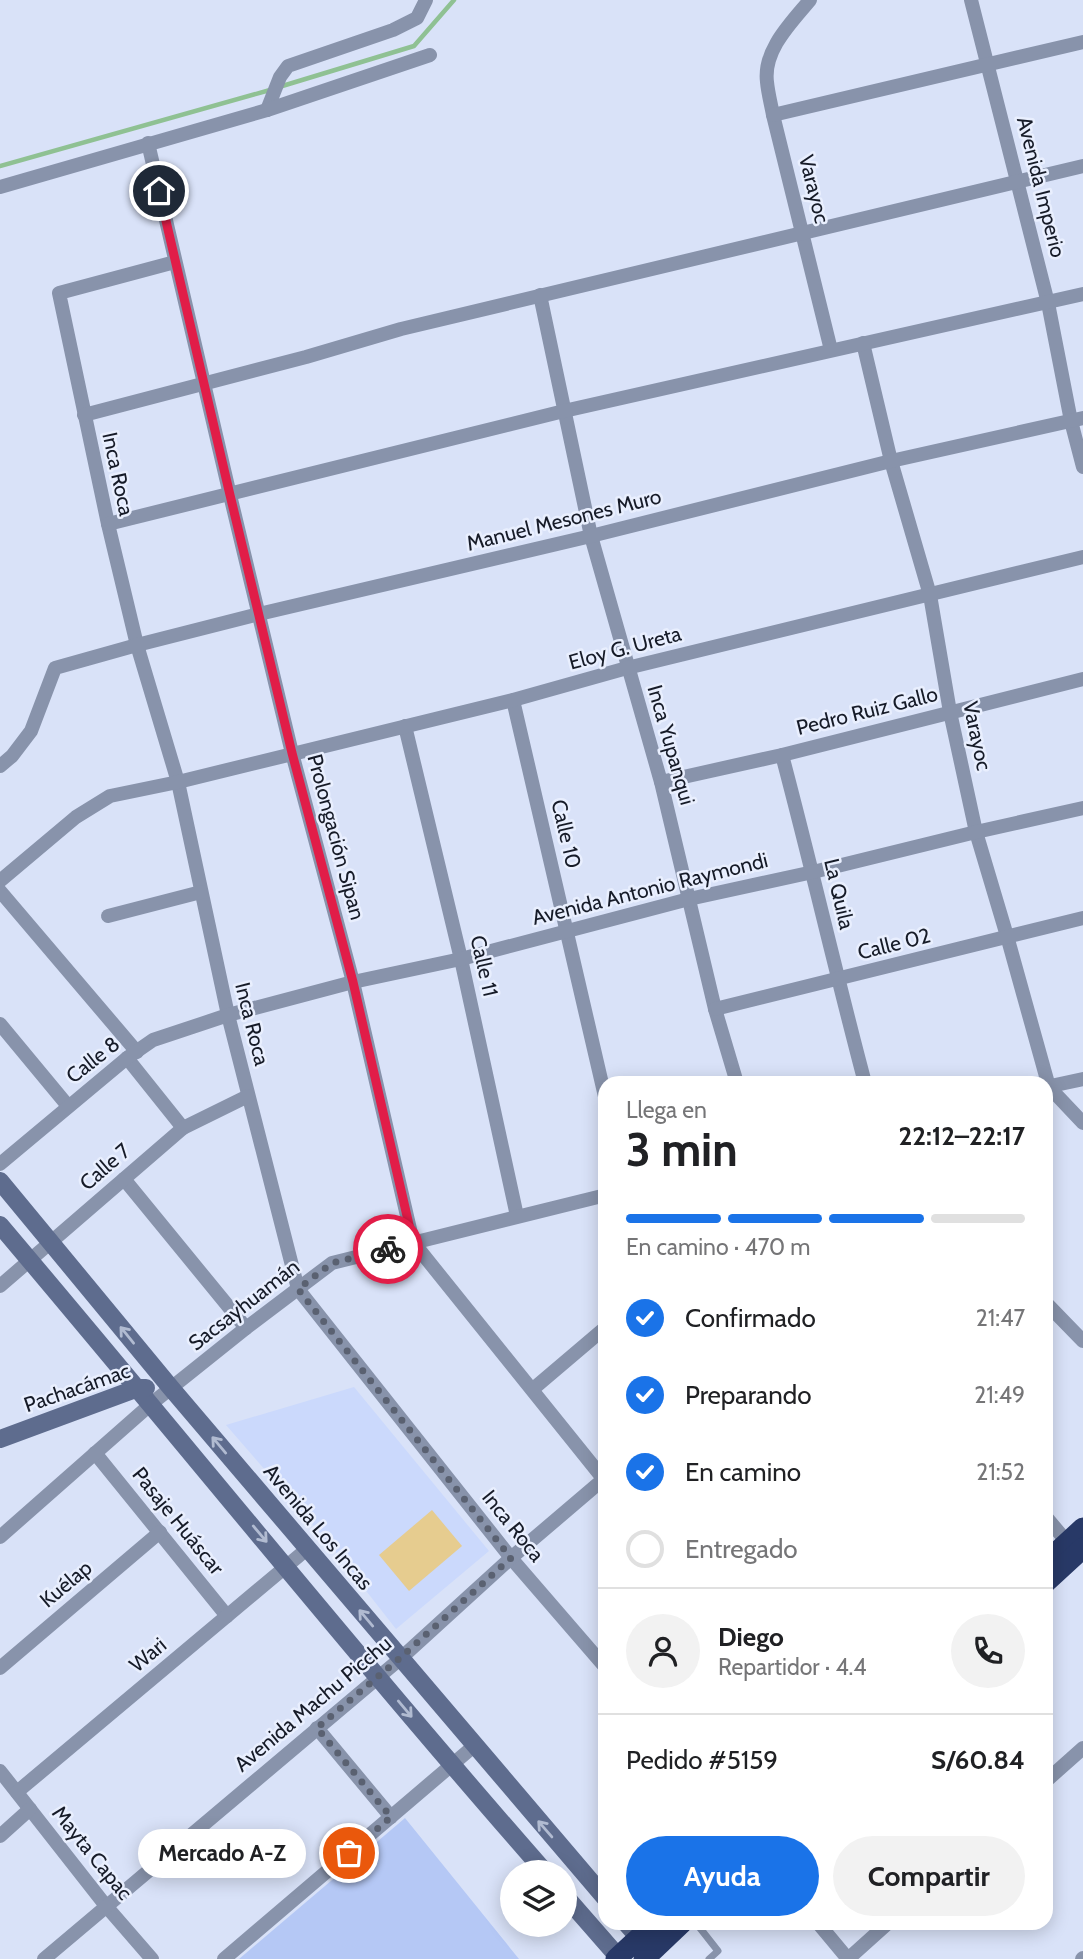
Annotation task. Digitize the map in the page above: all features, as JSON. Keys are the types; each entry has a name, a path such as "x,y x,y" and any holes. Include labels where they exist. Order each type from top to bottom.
{"highway":[{"path":"1053,1575 1078,1550 1083,1528"},
{"path":"1053,1559 1078,1550"},
{"path":"643,1946 651,1930"},
{"path":"618,1958 669,1930"}],"street":[{"path":"413,0 416,18"},
{"path":"267,110 280,77 288,66 393,30 416,18 426,0"},
{"name":"Varayoc","path":"810,0 772,52 766,79 831,351"},
{"name":"Avenida Imperio","path":"971,0 1019,181 1077,419 1083,467"},
{"path":"773,115 1083,42"},
{"path":"0,187 267,110 430,55"},
{"name":"Prolongación Sipan","path":"148,143 292,753 353,982 413,1242 598,1470"},
{"path":"84,415 306,358 401,329 1083,166"},
{"name":"Inca Roca","path":"175,262 59,293 108,524 137,645 178,782 228,1015 298,1289 511,1558 598,1659"},
{"path":"108,524 564,411 1083,294"},
{"name":"Inca Yupanqui","path":"540,295 591,537 661,782 715,1009 735,1076"},
{"name":"Varayoc","path":"863,343 891,461 930,595 950,712 976,832 1045,1076"},
{"name":"Manuel Mesones Muro","path":"0,766 12,756 31,731 55,668 259,614 591,537 891,461 1077,419"},
{"name":"Eloy G. Ureta","path":"0,881 76,817 110,796 178,782 513,700 627,668 1083,557"},
{"name":"Pedro Ruiz Gallo","path":"661,782 782,755 1083,679"},
{"name":"Calle 10","path":"513,700 600,1076"},
{"name":"Calle 11","path":"405,726 461,959 517,1216"},
{"name":"La Quila","path":"782,755 863,1076"},
{"name":"Avenida Antonio Raymondi","path":"228,1015 353,982 461,959 689,899 1083,808"},
{"path":"0,891 132,1055 183,1128"},
{"path":"108,916 201,892"},
{"name":"Calle 02","path":"715,1009 1083,918"},
{"name":"Calle 8","path":"0,1164 153,1040 228,1015"},
{"path":"0,1024 68,1107"},
{"path":"1053,1086 1083,1079"},
{"name":"Varayoc","path":"1053,1092 1083,1123"},
{"name":"Calle 7","path":"0,1286 183,1128 248,1096"},
{"path":"124,1178 246,1328"},
{"name":"Avenida Los Incas","path":"0,1181 171,1388 598,1890"},
{"name":"Sacsayhuamán","path":"0,1537 151,1404 332,1263 598,1197"},
{"path":"0,1225 451,1765 534,1860"},
{"path":"1053,1310 1083,1341"},
{"path":"533,1389 598,1334"},
{"name":"Pachacámac","path":"0,1439 138,1388 171,1388"},
{"name":"Pasaje Huáscar","path":"95,1453 227,1616"},
{"name":"Avenida Machu Picchu","path":"44,1959 378,1677 511,1558 598,1485"},
{"path":"1053,1524 1078,1550"},
{"name":"Kuélap","path":"0,1668 160,1532"},
{"name":"Wari","path":"17,1793 307,1549"},
{"path":"317,1728 391,1817"},
{"path":"225,1959 474,1746"},
{"path":"1053,1775 1083,1748"},
{"name":"Mayta Capac","path":"0,1771 106,1906 152,1959"},
{"path":"0,1836 30,1809"},
{"path":"577,1910 618,1958"},
{"path":"824,1930 848,1959 880,1930"}],"lane":[{"path":"702,1930 718,1951 709,1959"}],"shaded area":[{"path":"354,1387 489,1551 396,1629 327,1541 226,1425"},
{"path":"432,1510 462,1546 409,1591 379,1555"}],"building":[{"path":"405,1818 519,1959 239,1959"}],"waterway":[{"path":"279,87 414,46 454,0"},
{"path":"0,166 270,90"}],"way so far":[{"path":"349,1853 391,1817 317,1728 511,1558 298,1289 332,1263 388,1249"}],"place":[{"name":"Mercado A-Z","path":"349,1853"}],"route":[{"path":"159,191 292,753 353,982 413,1242 388,1249"}]}
